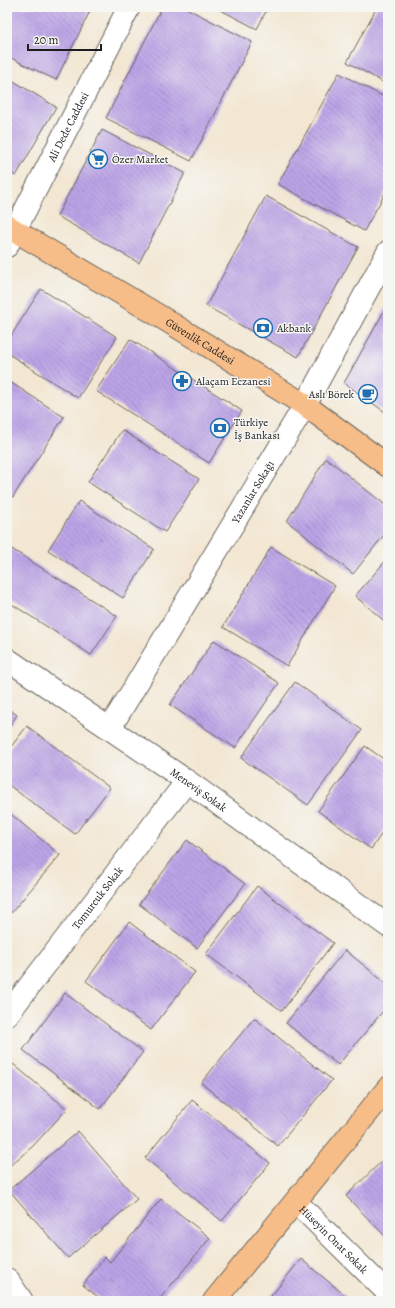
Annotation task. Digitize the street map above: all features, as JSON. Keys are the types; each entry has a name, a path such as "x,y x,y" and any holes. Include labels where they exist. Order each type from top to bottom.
{"main road":[{"name":"Güvenlik Caddesi","path":"10,234 158,315 305,405 388,466"},
{"path":"214,1301 388,1088"}],"street":[{"name":"Ali Dede Caddesi","path":"10,234 129,7"},
{"name":"Yazanlar Sokağı","path":"110,728 305,405 388,252"},
{"name":"Meneviş Sokak","path":"7,659 187,781 388,926"},
{"name":"Tomurcuk Sokak","path":"7,1015 187,781"},
{"name":"Hüseyin Onat Sokak","path":"296,1202 388,1293"},
{"path":"7,1279 22,1301"}],"building":[{"path":"7,7 92,7 56,80 7,56"},
{"path":"162,7 184,7 252,42 191,161 106,118"},
{"path":"215,7 268,7 257,29"},
{"path":"377,7 388,7 388,85 347,62"},
{"path":"339,73 388,99 388,188 364,231 278,184"},
{"path":"7,77 56,107 16,176 7,171"},
{"path":"102,130 185,173 139,263 57,216"},
{"path":"266,196 358,247 298,357 206,306"},
{"path":"41,289 117,337 78,398 7,353 7,342"},
{"path":"388,304 388,414 344,383"},
{"path":"130,339 242,411 209,463 96,391"},
{"path":"7,380 64,417 13,497 7,493"},
{"path":"122,430 199,479 165,532 88,482"},
{"path":"326,458 388,507 388,530 353,574 287,521"},
{"path":"79,501 154,549 123,598 48,550"},
{"path":"7,546 117,616 91,655 7,601"},
{"path":"271,547 335,586 287,666 223,627"},
{"path":"388,558 388,624 355,596"},
{"path":"214,640 279,683 235,748 170,705"},
{"path":"295,682 362,730 308,805 241,758"},
{"path":"7,708 17,715 7,729"},
{"path":"27,726 110,788 75,834 7,784 7,752"},
{"path":"365,746 388,762 388,825 371,849 318,811"},
{"path":"7,811 60,855 11,913 7,910"},
{"path":"187,840 245,884 197,948 139,904"},
{"path":"257,886 333,943 282,1011 206,954"},
{"path":"129,922 195,972 151,1030 86,981"},
{"path":"345,950 388,985 388,1005 338,1065 286,1023"},
{"path":"65,993 143,1052 100,1109 23,1050"},
{"path":"254,1018 332,1080 278,1146 201,1083"},
{"path":"13,1064 67,1109 33,1146 7,1168 7,1071"},
{"path":"192,1100 270,1163 222,1221 145,1158"},
{"path":"78,1131 137,1199 68,1258 9,1190"},
{"path":"388,1155 388,1239 346,1196"},
{"path":"161,1199 210,1238 158,1301 103,1301 83,1285 105,1257 110,1262"},
{"path":"301,1259 346,1296 341,1301 267,1301"}],"place":[{"name":"Özer Market","path":"98,159"},
{"name":"Akbank","path":"263,328"},
{"name":"Alaçam Eczanesi","path":"182,381"},
{"name":"Aslı Börek","path":"368,394"},
{"name":"Türkiye İş Bankası","path":"220,428"}]}
